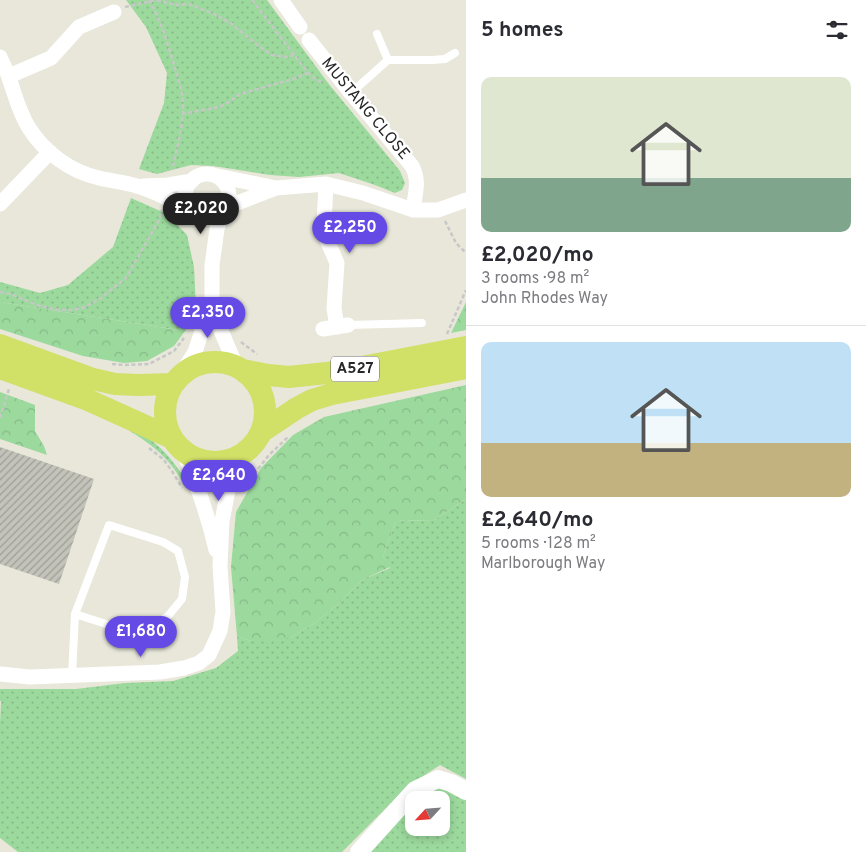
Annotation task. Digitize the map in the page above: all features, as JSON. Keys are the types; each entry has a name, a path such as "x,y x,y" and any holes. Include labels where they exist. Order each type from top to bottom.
{"main road":[{"name":"A527","path":"246,364 268,375 289,377 336,372 459,341"},
{"path":"0,346 93,379 115,384 138,385 176,380"},
{"path":"0,368 88,400 178,444 200,460 213,462 230,460 247,451 256,442 264,426 265,403 246,364 203,363 194,366 176,380 168,394 165,411 167,427 178,444"},
{"name":"A527","path":"261,432 312,400 332,394 466,368"}],"street":[{"path":"281,0 300,27"},
{"path":"9,76 51,58 79,27 114,12"},
{"name":"MUSTANG CLOSE","path":"309,40 412,166 417,179 413,210"},
{"path":"0,57 9,76 18,108 29,128 39,142 64,164 82,173 136,186 177,203 198,216 207,218 213,218 224,210 276,188"},
{"path":"0,204 50,152"},
{"path":"212,265 205,231 198,216 190,209 186,202 187,188 197,177 205,174 276,188 326,184 363,193 413,210 440,209 466,200"},
{"path":"213,175 222,180 227,186 230,196 217,229 212,265 212,300 219,326 246,364"},
{"path":"136,186 160,186 192,181"},
{"path":"326,184 324,224 327,240 337,263 334,308 336,327"},
{"path":"176,380 194,352 212,300"},
{"path":"178,444 196,481 209,519 220,566"},
{"path":"0,674 30,677 160,672 199,663 209,655 220,631 223,612 220,566 222,521 228,490 239,471 247,451"},
{"path":"358,852 415,790 438,780 451,783 466,792"}],"lane":[{"path":"377,34 388,60"},
{"path":"351,93 388,60 445,59 455,53"},
{"path":"336,327 422,323"},
{"path":"72,676 75,614 110,526 163,542 178,551 185,577 182,599 168,616 150,628 134,633 75,614"}],"path":[{"path":"114,12 120,8 156,0 177,5 190,2 232,24 272,55 288,57 294,55"},
{"path":"252,0 308,73 318,81 333,84 340,80"},
{"path":"182,114 219,107 240,94 293,80 308,73"},
{"path":"440,209 456,243 466,253"},
{"path":"459,341 445,337 466,290"},
{"path":"107,363 124,365 149,364 174,351 188,332"},
{"path":"237,339 246,364"},
{"path":"0,418 8,393"},
{"path":"251,478 269,455 290,436"},
{"path":"148,447 163,459 172,470 184,492"}],"green space":[{"path":"126,0 267,0 328,83 400,171 405,183 402,190 395,193 339,173 299,177 191,165 157,174 139,169 164,103 167,73 146,27"},
{"path":"131,198 167,214 187,235 194,267 196,307 185,331 0,302 0,282 40,293 68,285 113,247"},
{"path":"0,302 185,331 174,346 147,361 124,363 83,356 0,329"},
{"path":"466,302 466,330 451,333"},
{"path":"466,385 466,499 434,520 396,521 383,556 390,567 362,580 338,604 315,623 291,637 270,642 251,641 237,636 231,567 236,512 261,468 293,435 324,417"},
{"path":"0,392 35,405 35,431 47,455 0,439"},
{"path":"122,426 144,435 161,449 189,485 186,486 184,484 171,465 157,450"},
{"path":"466,499 466,779 440,765 407,787 342,852 18,852 0,838 0,689 76,689 125,683 173,681 216,668 238,651 237,636 251,641 291,637 315,623 338,604 362,580 390,568 383,556 396,521 434,520"},
{"path":"447,787 466,799 466,852 364,852 405,808 405,836 450,836 450,791 425,791"}],"building":[{"path":"0,447 94,479 59,584 0,564"}]}
